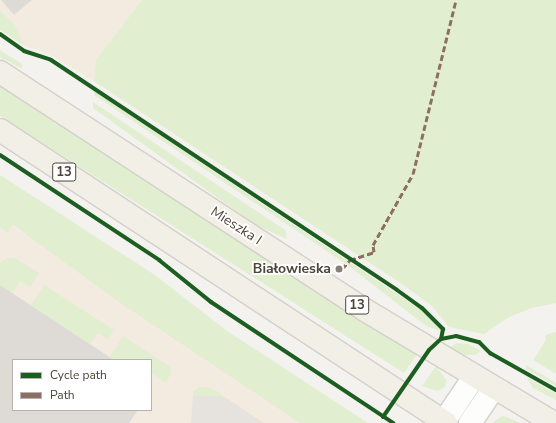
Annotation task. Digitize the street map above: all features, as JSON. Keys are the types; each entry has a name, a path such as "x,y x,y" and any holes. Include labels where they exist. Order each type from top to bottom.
{"main road":[{"name":"Mieszka I","path":"0,72 320,282 474,377 554,423"},
{"name":"13","path":"0,130 444,422"}],"street":[{"path":"444,422 474,377"},
{"path":"470,423 494,388"}],"shaded area":[{"path":"0,0 142,0 96,60 94,81 54,57 24,45 0,30"},
{"path":"0,218 314,423 0,423"},
{"path":"193,395 225,397 264,423 191,423"}],"green space":[{"path":"142,0 556,0 556,303 532,308 509,317 484,334 449,327 432,306 399,282 94,81 96,60"},
{"path":"0,11 14,24 24,45 0,30"},
{"path":"0,50 22,64 22,69 0,57"},
{"path":"0,84 228,235 417,354 404,373 0,116"},
{"path":"94,91 421,310 441,331 426,326 349,266 94,95"},
{"path":"93,102 285,230 287,239 258,226 233,209 93,108"},
{"path":"0,175 155,275 227,331 368,423 300,423 122,304 13,225 8,233 0,228"},
{"path":"7,258 15,258 39,273 30,287 20,281 12,293 0,285 0,263"},
{"path":"44,285 114,330 108,339 98,333 90,344 31,305"},
{"path":"556,332 556,374 533,360 546,340 545,335"},
{"path":"123,336 170,367 171,373 166,383 152,374 152,359 113,359 110,357"},
{"path":"457,343 468,344 481,351 475,355 460,355 448,348"},
{"path":"526,365 556,383 556,386 526,369"},
{"path":"436,366 446,380 445,387 437,391 422,386"},
{"path":"526,377 556,394 556,400 533,388"},
{"path":"206,387 217,391 225,398 193,395 193,391 198,388"},
{"path":"502,416 507,417 520,423 492,423"}],"building":[{"path":"1,0 32,0 14,15"},
{"path":"0,285 112,359 12,359 12,411 137,411 129,423 0,423"}],"marked path":[{"path":"342,269 350,260 374,252 373,245 413,174 456,0"}],"cycle path":[{"path":"0,34 24,51 51,60 397,290 422,308 443,329 441,339"},
{"path":"0,155 159,260 211,302 393,423"},
{"path":"383,417 429,350 441,339 456,336 479,342 490,353 556,390"}],"place":[{"name":"Białowieska","path":"339,269"}]}
